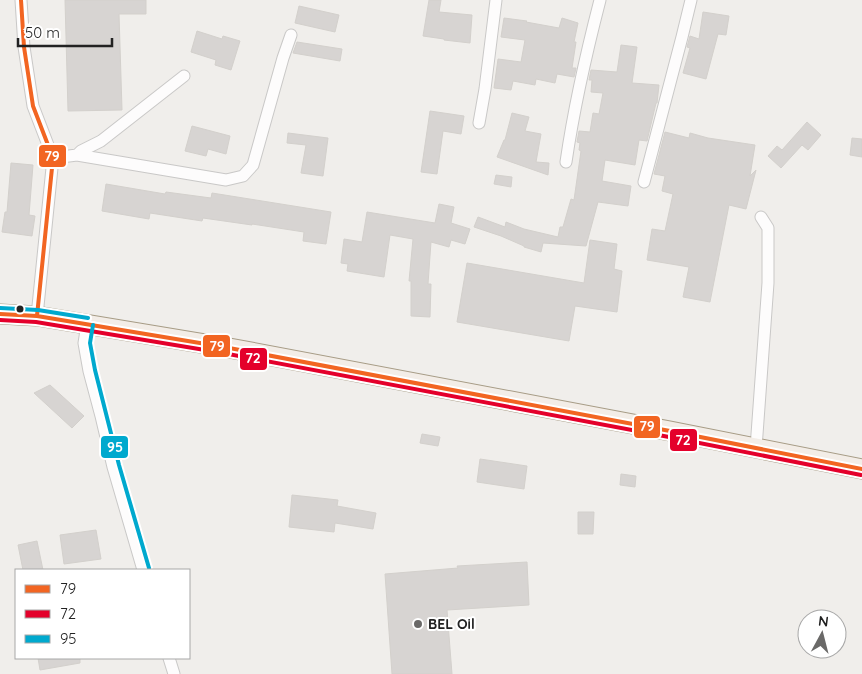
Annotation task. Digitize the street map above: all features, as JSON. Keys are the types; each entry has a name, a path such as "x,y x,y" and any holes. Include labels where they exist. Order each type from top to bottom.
{"main road":[{"path":"0,314 37,316 244,351 670,431 862,470"}],"street":[{"path":"21,0 24,47 33,106 53,158 37,316"},
{"path":"479,123 496,0"},
{"path":"566,162 583,68 600,0"},
{"path":"644,182 690,0"},
{"path":"53,158 77,155 226,180 243,176 253,165 291,36"},
{"path":"77,155 81,150 101,141 184,76"},
{"path":"756,448 768,283 768,228 760,217"},
{"path":"86,324 84,344 90,371 113,466 144,569"},
{"path":"169,659 174,674"}],"building":[{"path":"65,0 146,0 146,14 119,14 122,110 68,111"},
{"path":"429,0 441,0 439,12 472,15 470,43 423,36"},
{"path":"299,6 339,15 335,32 295,23"},
{"path":"703,12 729,16 726,35 718,34 706,79 683,73 690,48 687,47 690,36 699,39"},
{"path":"504,18 559,28 562,18 578,23 572,68 576,68 574,77 557,74 555,83 536,79 535,85 513,81 511,90 494,88 498,59 521,62 525,40 501,37"},
{"path":"197,31 222,39 223,36 240,41 231,70 215,65 216,60 191,52"},
{"path":"297,42 342,49 340,61 293,53"},
{"path":"621,45 637,47 632,83 659,85 657,103 647,141 639,140 635,165 605,160 602,181 631,186 628,206 598,202 586,246 543,243 541,252 474,227 478,217 505,227 506,222 524,229 558,237 571,199 574,200 581,151 579,150 580,143 577,142 579,131 590,132 593,113 599,114 603,93 591,92 592,80 589,80 591,70 617,72"},
{"path":"430,111 464,116 461,134 443,131 437,174 421,172"},
{"path":"512,113 529,117 525,131 541,134 536,162 549,163 548,175 497,157 505,140"},
{"path":"807,122 821,135 808,150 802,145 781,168 768,156 777,146 782,150"},
{"path":"192,126 230,136 226,154 208,149 206,156 185,151"},
{"path":"665,132 689,138 690,133 708,138 755,145 750,176 756,170 746,209 729,205 710,302 683,297 689,267 647,260 652,229 665,231 673,194 662,191 665,176 654,174"},
{"path":"288,133 328,138 323,176 301,173 306,145 287,143"},
{"path":"852,138 862,139 862,157 850,155"},
{"path":"11,163 33,165 29,215 35,216 32,236 2,232 5,212 7,212"},
{"path":"496,175 512,177 511,187 494,184"},
{"path":"106,184 165,194 166,192 211,198 212,193 331,212 326,244 303,241 304,232 252,224 203,218 202,221 150,213 149,219 102,211"},
{"path":"439,204 454,207 451,223 470,229 465,244 451,240 449,247 431,242 428,284 431,284 430,317 411,316 411,281 409,281 413,239 390,235 384,277 347,271 348,264 341,263 344,239 362,242 367,212 435,223"},
{"path":"590,240 617,244 614,269 622,271 617,312 575,306 569,341 457,322 467,263 584,283"},
{"path":"50,385 84,416 72,428 34,393"},
{"path":"422,434 440,437 438,446 420,443"},
{"path":"480,459 527,466 524,489 477,482"},
{"path":"621,474 636,476 635,487 620,485"},
{"path":"292,495 338,500 337,506 376,513 373,529 335,523 334,532 289,527"},
{"path":"578,512 594,512 593,534 578,534"},
{"path":"96,530 101,559 64,564 60,535"},
{"path":"37,541 43,569 23,569 18,545"},
{"name":"BEL Oil","path":"527,562 529,605 447,610 452,674 392,674 385,574 458,568 457,566"},
{"path":"38,659 80,659 80,663 40,670"}],"transit line":[{"name":"79","path":"21,0 24,47 33,106 53,158 37,316"},
{"name":"95","path":"0,308 38,310 88,318"},
{"name":"79","path":"0,314 37,316 224,347 862,469"},
{"name":"72","path":"0,320 36,322 223,353 861,475"},
{"name":"95","path":"93,325 90,343 95,370 119,465 149,568"}],"place":[{"name":"BEL Oil","path":"418,624"}]}
